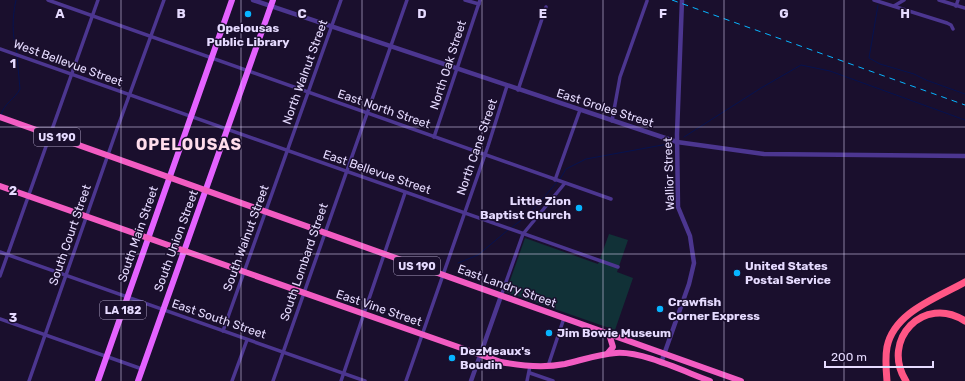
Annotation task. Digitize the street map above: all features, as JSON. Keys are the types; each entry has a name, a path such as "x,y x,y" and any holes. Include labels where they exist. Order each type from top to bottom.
{"highway":[{"name":"US 190","path":"2,118 109,156"},
{"name":"East Landry Street","path":"109,156 741,381"},
{"name":"East Vine Street","path":"0,186 422,335 510,364 548,366 606,354 632,354 710,381"},
{"path":"887,381 887,347 891,336 905,316 965,282"},
{"path":"906,381 899,365 898,352 902,336 908,327 917,320 939,313 950,314 965,321"},
{"path":"606,354 613,347 609,334"},
{"path":"881,381 886,366"}],"main road":[{"name":"LA 182","path":"191,117 232,0"},
{"name":"LA 182","path":"227,130 272,3"},
{"name":"South Main Street","path":"98,381 191,117"},
{"name":"South Union Street","path":"138,381 227,130"}],"street":[{"name":"East North Street","path":"48,0 610,199"},
{"path":"0,276 98,0"},
{"name":"South Court Street","path":"29,381 164,0"},
{"name":"East Grolee Street","path":"253,0 272,3 332,27 390,47 678,142 764,154 965,156"},
{"name":"North Walnut Street","path":"287,151 341,0"},
{"name":"South Lombard Street","path":"273,381 407,0"},
{"path":"465,0 480,2"},
{"name":"Wallior Street","path":"661,364 689,284 694,263 690,236 678,207 678,142 682,0"},
{"path":"874,0 947,23 951,25 953,29"},
{"path":"894,6 904,0"},
{"path":"939,0 965,8"},
{"path":"956,6 958,0"},
{"path":"612,121 620,76 647,1"},
{"name":"North Oak Street","path":"434,137 480,2"},
{"path":"518,90 546,7"},
{"name":"West Bellevue Street","path":"0,49 130,96"},
{"name":"North Cane Street","path":"406,381 465,214 507,86"},
{"name":"East Bellevue Street","path":"130,96 618,267"},
{"path":"557,180 580,110"},
{"name":"South Walnut Street","path":"223,331 287,151"},
{"path":"472,381 523,234 565,183"},
{"path":"341,381 405,193"},
{"name":"East South Street","path":"0,252 365,381"},
{"path":"548,366 564,318"},
{"path":"0,319 143,370"},
{"path":"232,381 247,340"},
{"path":"527,381 530,373 530,366"},
{"path":"530,373 553,381"}],"green space":[{"path":"609,234 628,240 617,272 633,278 615,330 506,292 525,238 598,264"}],"waterway":[{"path":"16,0 13,26 17,53"},
{"path":"878,5 869,58 880,64 914,74 926,80 965,94"},
{"path":"1,115 7,104 20,89 17,56"},
{"path":"684,137 761,88 801,65 830,71 965,120"},
{"path":"560,179 566,169 586,159 668,144"},
{"path":"511,228 529,214 558,181"},
{"path":"458,263 478,255 508,230"}],"railway":[{"path":"672,0 965,105"}],"place":[{"name":"Opelousas Public Library","path":"248,14"},
{"name":"Little Zion Baptist Church","path":"579,208"},
{"name":"United States Postal Service","path":"737,273"},
{"name":"Crawfish Corner Express","path":"660,309"},
{"name":"Jim Bowie Museum","path":"549,333"},
{"name":"DezMeaux's Boudin","path":"452,358"}],"district":[{"name":"OPELOUSAS","path":"189,144"}]}
